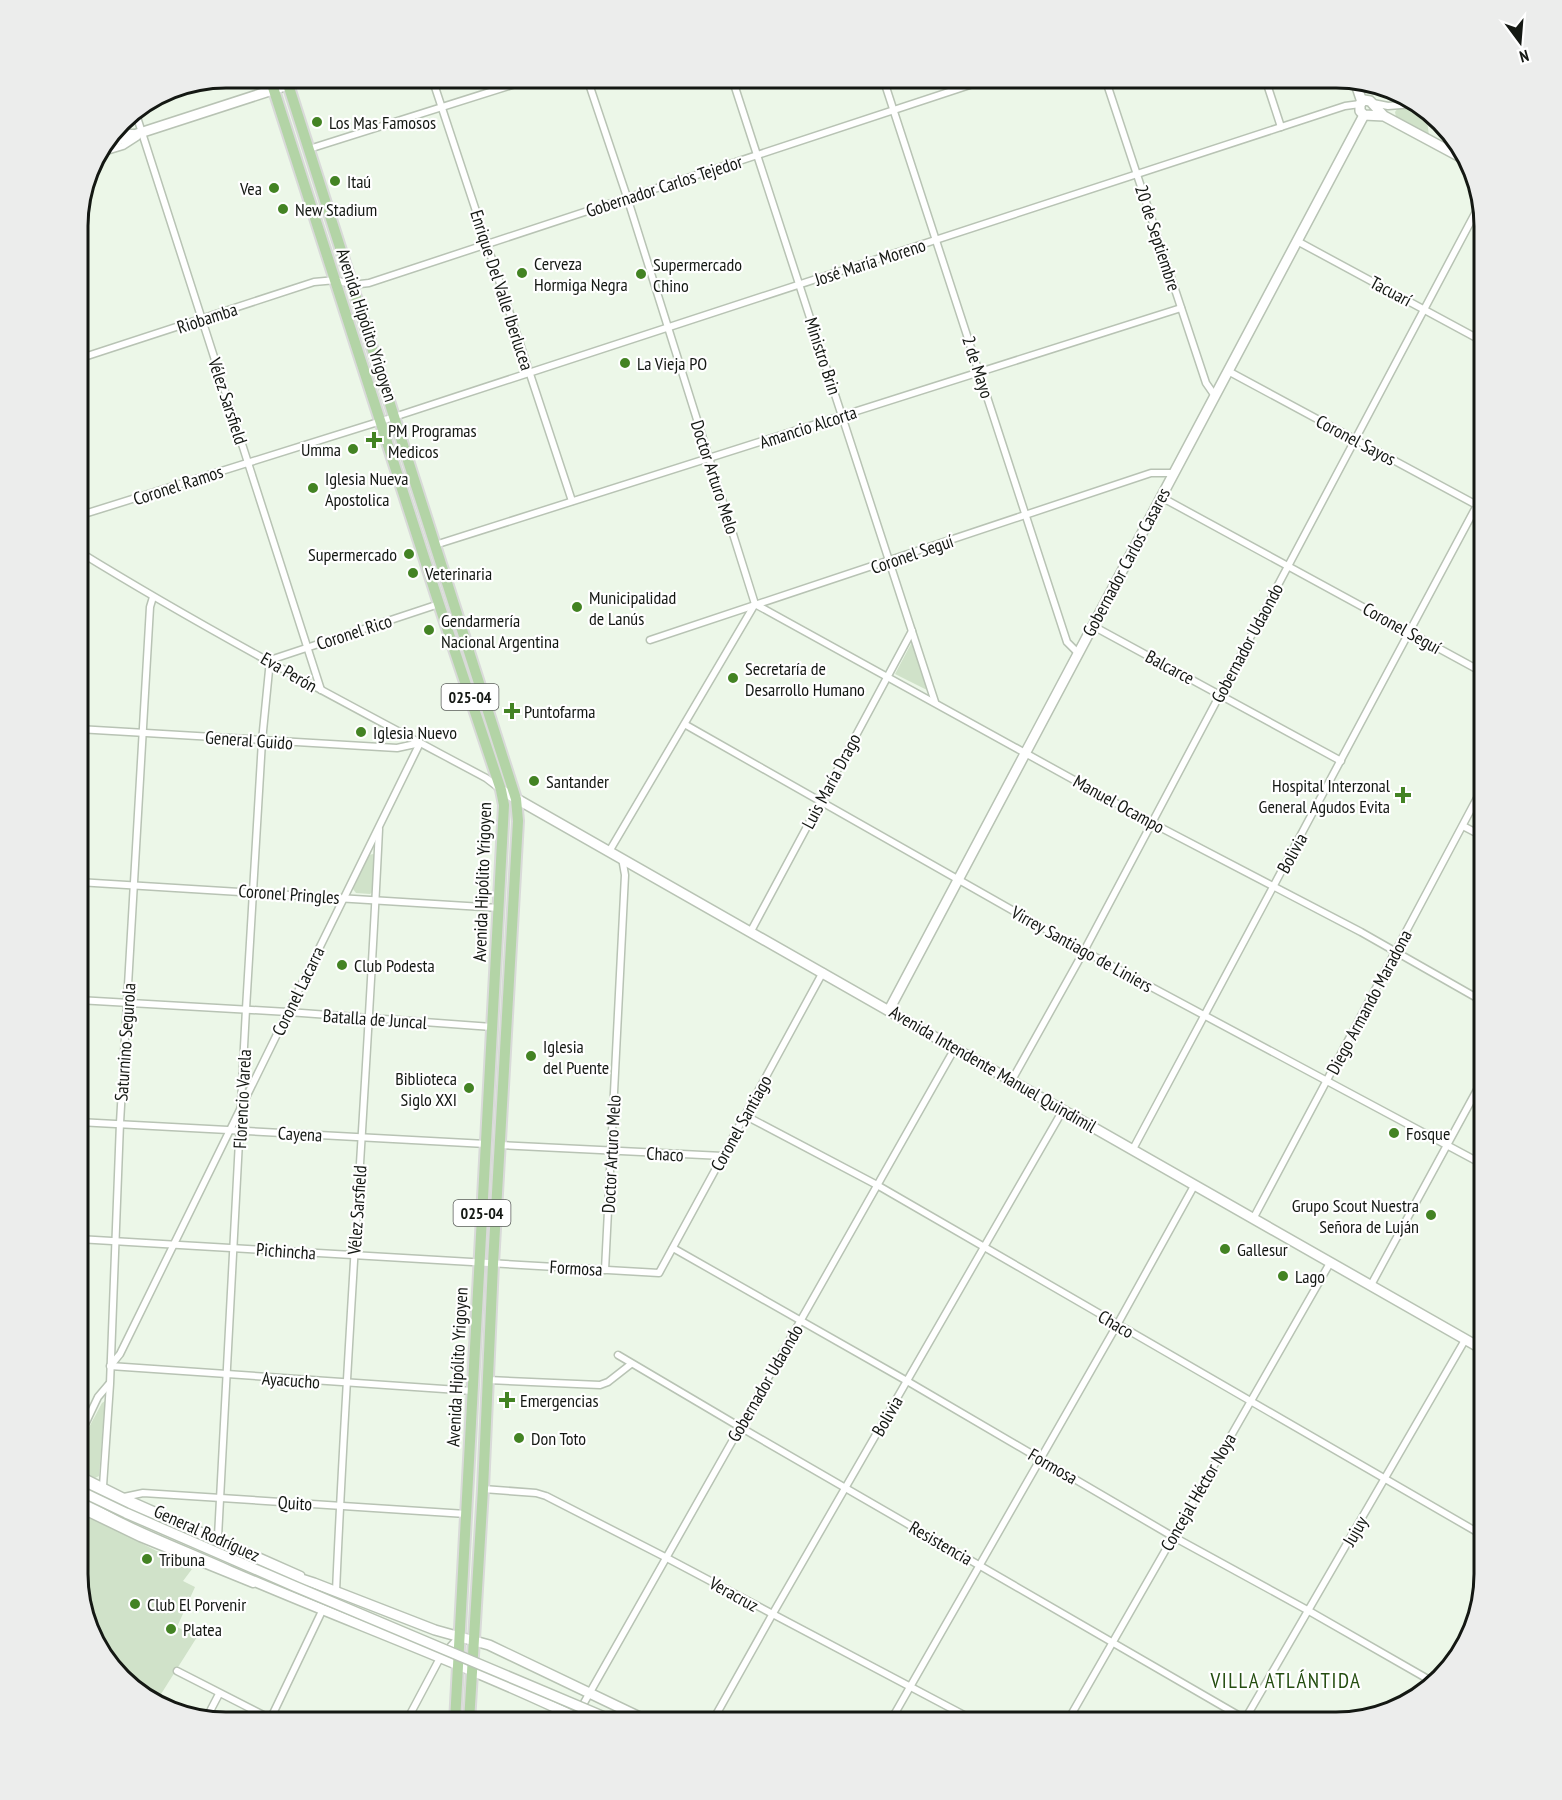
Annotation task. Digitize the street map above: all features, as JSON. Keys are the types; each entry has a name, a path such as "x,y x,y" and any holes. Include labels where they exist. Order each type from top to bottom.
{"main road":[{"name":"Avenida Hipólito Yrigoyen","path":"289,89 516,799 518,821 470,1712"},
{"name":"Avenida Hipólito Yrigoyen","path":"274,90 501,790 505,818 456,1712"}],"street":[{"name":"Enrique Del Valle Iberlucea","path":"436,89 572,501"},
{"path":"309,149 500,89"},
{"name":"Doctor Arturo Melo","path":"591,89 755,604"},
{"name":"Ministro Brin","path":"736,89 936,703"},
{"name":"2 de Mayo","path":"886,89 1067,642 1078,653"},
{"name":"Gobernador Carlos Tejedor","path":"336,280 352,285 369,283 957,89"},
{"name":"20 de Septiembre","path":"1109,89 1206,383 1215,396"},
{"path":"1269,89 1281,127"},
{"path":"120,140 274,90"},
{"path":"1358,91 1361,103 1367,100 1370,110"},
{"name":"José María Moreno","path":"380,421 1345,106 1361,103"},
{"path":"1370,110 1400,105"},
{"path":"1370,110 1451,152"},
{"name":"Gobernador Carlos Casares","path":"889,1010 1297,241 1370,110"},
{"name":"Vélez Sarsfield","path":"138,121 321,690"},
{"path":"125,133 143,134"},
{"path":"113,149 123,146 143,134"},
{"name":"Gobernador Udaondo","path":"1012,1080 1084,951 1473,217"},
{"name":"Tacuarí","path":"1297,241 1474,336"},
{"name":"Riobamba","path":"89,355 314,282 336,280"},
{"name":"Amancio Alcorta","path":"434,545 1181,308"},
{"name":"Coronel Sayos","path":"1228,371 1474,504"},
{"name":"Coronel Ramos","path":"89,513 380,421"},
{"name":"Coronel Seguí","path":"650,640 1151,473 1174,473"},
{"name":"Coronel Seguí","path":"1161,497 1474,668"},
{"name":"Bolivia","path":"1133,1149 1474,512"},
{"name":"Eva Perón","path":"89,558 153,597 486,778 501,790"},
{"name":"Saturnino Segurola","path":"103,1486 110,1384 120,1124 150,607 153,597"},
{"name":"Coronel Rico","path":"270,660 439,604"},
{"path":"610,850 686,725 755,604"},
{"name":"Manuel Ocampo","path":"755,604 1152,823 1274,886 1474,996"},
{"name":"Balcarce","path":"1093,626 1341,761"},
{"name":"Luis María Drago","path":"751,931 912,631"},
{"name":"Florencio Varela","path":"214,1539 220,1499 228,1376 246,1009 262,741 270,660"},
{"name":"Virrey Santiago de Liniers","path":"686,725 957,881 1474,1160"},
{"name":"General Guido","path":"89,730 397,747 420,743"},
{"name":"Coronel Lacarra","path":"110,1366 120,1354 420,743"},
{"name":"Avenida Intendente Manuel Quindimil","path":"501,790 610,850 1474,1345"},
{"name":"Diego Armando Maradona","path":"1253,1219 1474,805"},
{"path":"1463,826 1474,832"},
{"name":"Vélez Sarsfield","path":"336,1592 379,829"},
{"name":"Doctor Arturo Melo","path":"605,1270 625,875 622,858"},
{"name":"Coronel Pringles","path":"89,883 499,908"},
{"name":"Coronel Santiago","path":"659,1273 823,972"},
{"name":"Batalla de Juncal","path":"88,1000 492,1027"},
{"name":"Gobernador Udaondo","path":"579,1712 955,1048"},
{"path":"1371,1285 1474,1095"},
{"name":"Bolivia","path":"718,1712 1063,1110"},
{"name":"Chaco","path":"746,1116 877,1185 1474,1530"},
{"name":"Cayena","path":"88,1122 486,1144"},
{"name":"Chaco","path":"500,1145 723,1156"},
{"path":"896,1712 1194,1186"},
{"name":"Pichincha","path":"88,1240 493,1264"},
{"name":"Formosa","path":"674,1248 1172,1536 1425,1678"},
{"name":"Concejal Héctor Noya","path":"1073,1712 1330,1263"},
{"name":"Formosa","path":"493,1264 659,1273"},
{"name":"Jujuy","path":"1251,1712 1465,1340"},
{"name":"Resistencia","path":"618,1355 1231,1712"},
{"path":"488,1380 600,1384 609,1382 631,1364"},
{"name":"Ayacucho","path":"110,1366 228,1376 473,1391"},
{"path":"88,1418 98,1397 110,1384"},
{"name":"General Rodríguez","path":"88,1479 214,1539"},
{"path":"88,1486 214,1539 289,1575 435,1630 475,1640 519,1658 629,1712"},
{"name":"Veracruz","path":"483,1489 536,1493 546,1496 958,1712"},
{"name":"Quito","path":"124,1497 143,1493 466,1514"},
{"path":"88,1495 126,1514 592,1712"},
{"path":"88,1505 111,1518 265,1586"},
{"name":"General Rodríguez","path":"88,1513 234,1578 265,1586 323,1609 562,1712"},
{"path":"276,1712 323,1609"},
{"path":"411,1712 440,1658 459,1637"},
{"path":"177,1671 254,1712"},
{"path":"211,1710 219,1694"}],"green space":[{"path":"1403,107 1426,123 1429,135 1396,117 1395,112 1398,108"},
{"path":"912,642 927,690 895,674"},
{"path":"369,855 376,856 374,891 370,894 356,893 353,889"},
{"path":"105,1401 99,1476 95,1478 88,1475 88,1429"},
{"name":"Club El Porvenir","path":"88,1516 192,1569 183,1581 195,1587 177,1627 197,1637 161,1694 129,1671 107,1642 91,1600 88,1573"}],"place":[{"name":"Los Mas Famosos","path":"317,122"},
{"name":"Itaú","path":"335,181"},
{"name":"Vea","path":"274,188"},
{"name":"New Stadium","path":"283,209"},
{"name":"Cerveza Hormiga Negra","path":"522,273"},
{"name":"Supermercado Chino","path":"641,274"},
{"name":"La Vieja PO","path":"625,363"},
{"name":"PM Programas Medicos","path":"374,440"},
{"name":"Umma","path":"353,449"},
{"name":"Iglesia Nueva Apostolica","path":"313,488"},
{"name":"Supermercado","path":"409,554"},
{"name":"Veterinaria","path":"413,573"},
{"name":"Municipalidad de Lanús","path":"577,607"},
{"name":"Gendarmería Nacional Argentina","path":"429,630"},
{"name":"Secretaría de Desarrollo Humano","path":"733,678"},
{"name":"Puntofarma","path":"512,711"},
{"name":"Iglesia Nuevo","path":"361,732"},
{"name":"Santander","path":"534,781"},
{"name":"Hospital Interzonal General Agudos Evita","path":"1403,795"},
{"name":"Club Podesta","path":"342,965"},
{"name":"Iglesia del Puente","path":"531,1056"},
{"name":"Biblioteca Siglo XXI","path":"469,1088"},
{"name":"Fosque","path":"1394,1133"},
{"name":"Grupo Scout Nuestra Señora de Luján","path":"1431,1215"},
{"name":"Gallesur","path":"1225,1249"},
{"name":"Lago","path":"1283,1276"},
{"name":"Emergencias","path":"507,1400"},
{"name":"Don Toto","path":"519,1438"},
{"name":"Tribuna","path":"147,1559"},
{"name":"Club El Porvenir","path":"135,1604"},
{"name":"Platea","path":"171,1629"}],"district":[{"name":"VILLA ATLÁNTIDA","path":"1286,1680"}]}
